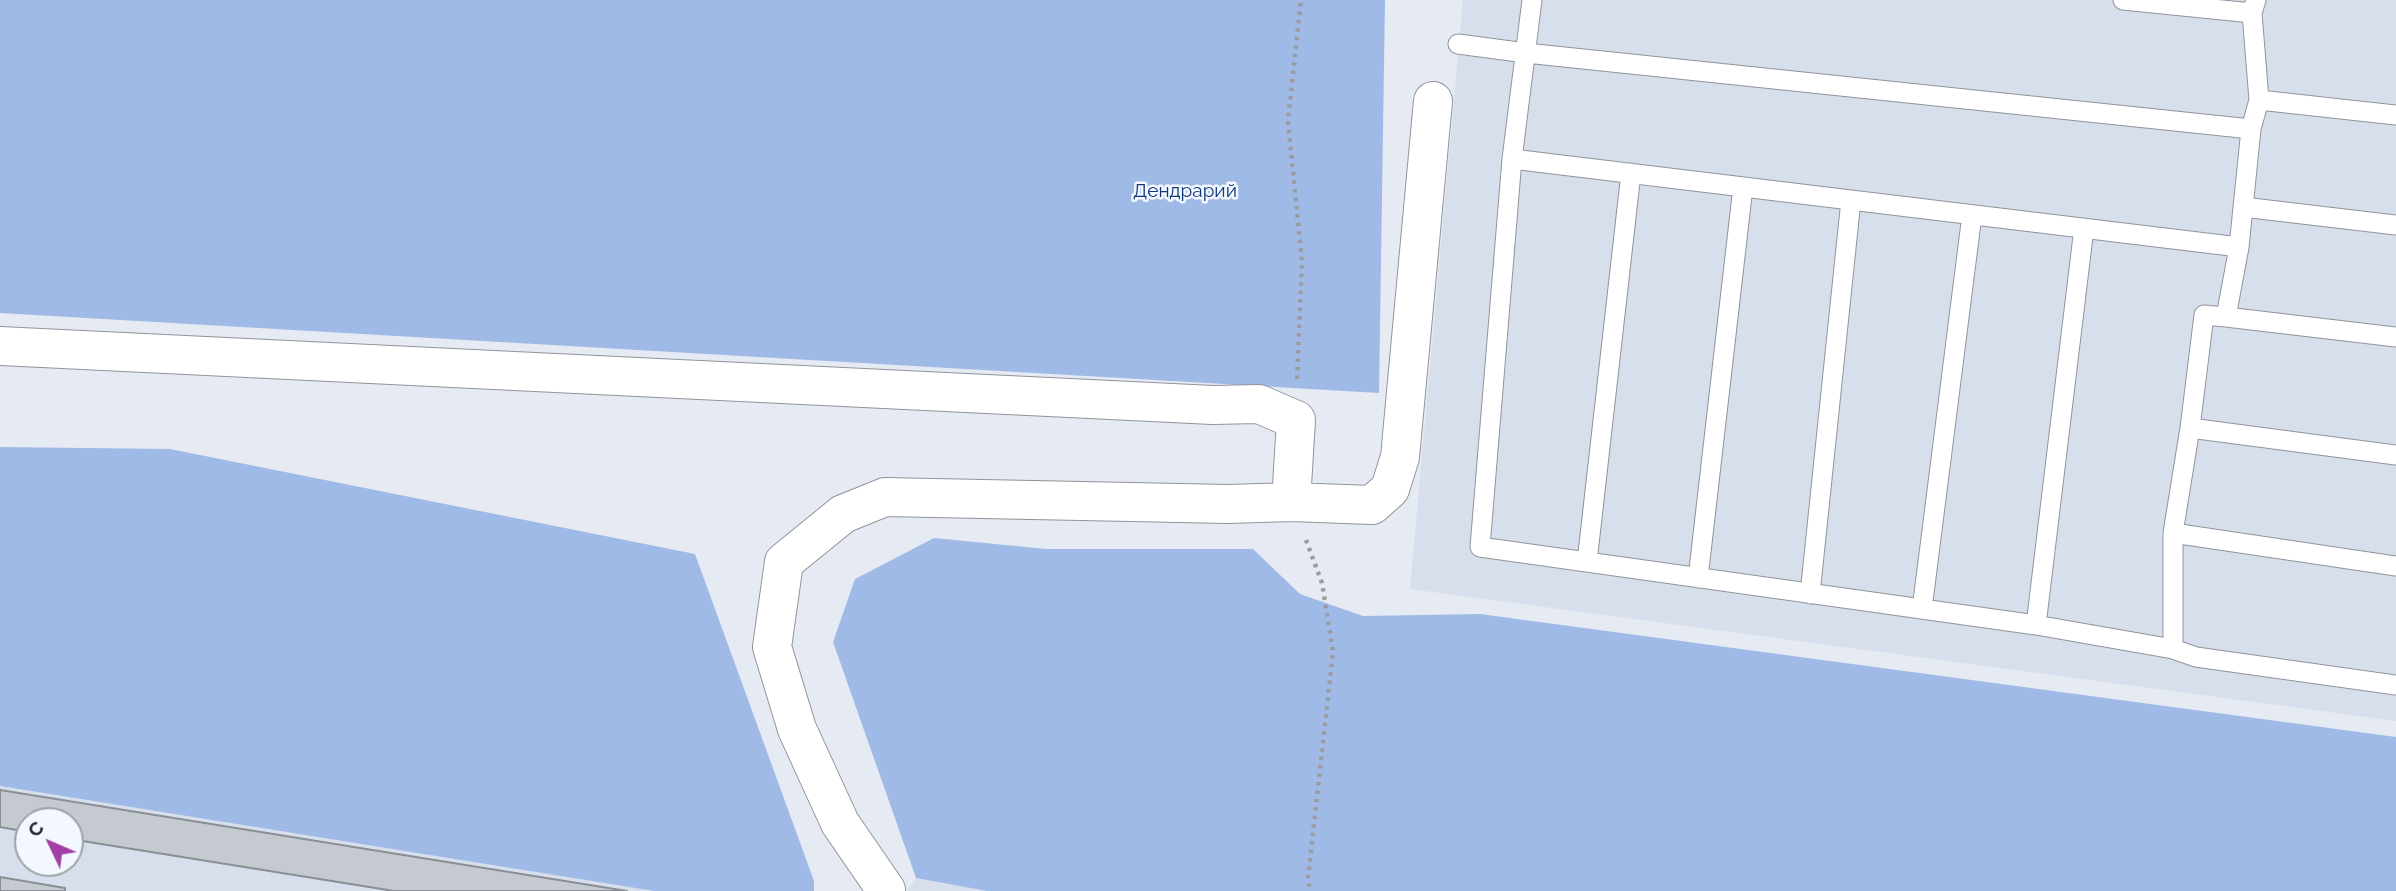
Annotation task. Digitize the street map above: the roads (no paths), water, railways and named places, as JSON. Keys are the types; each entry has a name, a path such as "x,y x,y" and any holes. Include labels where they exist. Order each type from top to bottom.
{"street":[{"path":"886,890 840,823 797,729 772,648 784,562 843,514 886,497 1372,505 1390,489 1400,457 1433,101"},
{"path":"0,346 1213,405 1259,404 1296,420 1291,502"}],"lane":[{"path":"1532,0 1512,159 1480,547 2036,625 2173,649 2196,657 2396,685"},
{"path":"2123,0 2254,6 2259,100 2251,130 2239,247 2226,317"},
{"path":"1458,44 2251,130"},
{"path":"2259,100 2396,115"},
{"path":"1512,159 2239,247"},
{"path":"1587,562 1631,173"},
{"path":"1698,578 1742,187"},
{"path":"1810,594 1851,200"},
{"path":"2243,207 2396,225"},
{"path":"1922,609 1972,215"},
{"path":"2036,625 2084,229"},
{"path":"2173,649 2173,533 2204,315 2396,337"},
{"path":"2190,428 2396,455"},
{"path":"2173,533 2396,566"}],"park label":[{"name":"Дендрарий","path":"1185,191"}]}
